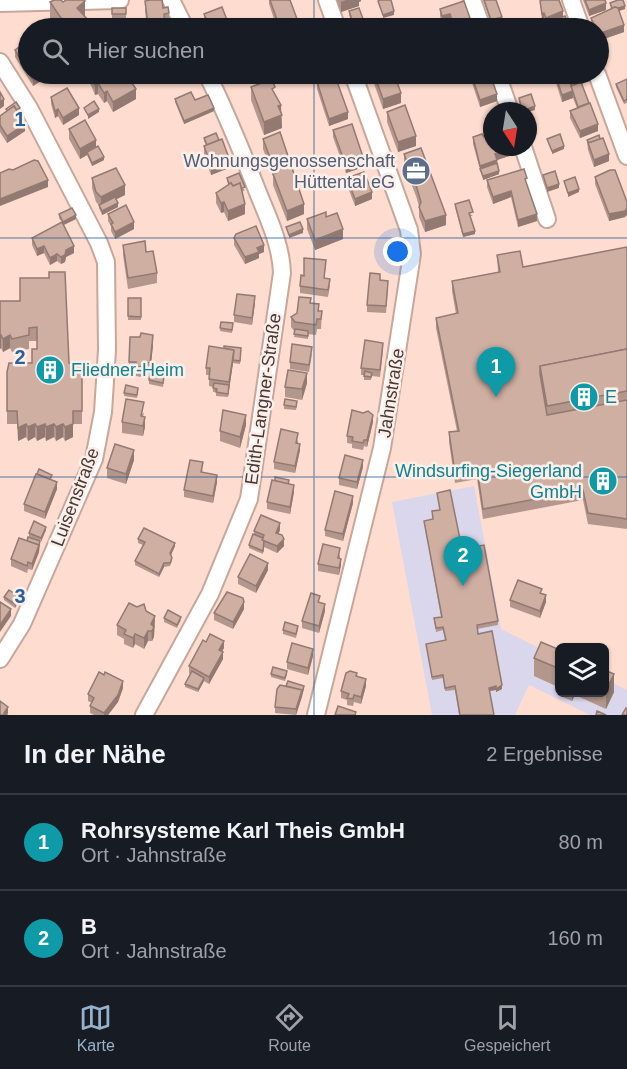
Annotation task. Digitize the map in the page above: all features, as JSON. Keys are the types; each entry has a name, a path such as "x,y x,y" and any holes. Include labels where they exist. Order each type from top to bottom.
{"street":[{"path":"0,3 120,0"},
{"path":"171,0 180,18"},
{"path":"327,0 333,18"},
{"path":"472,0 478,18"},
{"path":"571,0 577,18"},
{"name":"Luisenstraße","path":"0,62 29,108 99,243 106,262 108,300 103,412 94,459 22,624 0,659"},
{"name":"Edith-Langner-Straße","path":"144,715 210,594 249,499 282,273 282,255 271,225 212,84"},
{"name":"Jahnstraße","path":"316,715 382,448 412,254 409,230 357,84"},
{"path":"501,84 507,102"},
{"path":"601,84 627,156"},
{"path":"526,156 547,219"}],"shaded area":[{"path":"474,486 501,629 555,656 555,697 609,697 609,681 627,690 627,715 590,715 529,685 515,715 432,715 392,502"}],"building":[{"path":"84,0 77,8 86,18 61,18 50,2"},
{"path":"162,0 163,8 168,7 169,13 164,14 164,18 147,18 145,1"},
{"path":"270,0 290,0 297,18 276,18"},
{"path":"391,0 394,11 383,15 378,1"},
{"path":"484,0 496,0 502,17 490,18"},
{"path":"559,0 563,11 546,18 544,13 542,14 540,1"},
{"path":"585,0 605,0 606,3 589,10"},
{"path":"623,0 625,6 612,8 610,3"},
{"path":"464,1 470,18 451,18 450,14 442,16 440,9"},
{"path":"222,7 226,18 206,18 204,14"},
{"path":"615,7 618,8 624,25 609,30 609,18 591,18"},
{"path":"112,8 126,8 126,14 112,14"},
{"path":"359,8 363,18 351,18 349,11"},
{"path":"627,79 627,99 624,101 616,84"},
{"path":"99,84 133,84 136,89 113,102 107,91 104,93"},
{"path":"259,84 274,84 275,87 272,89 281,105 278,106 282,115 264,122 251,87"},
{"path":"318,84 338,84 348,112 329,119"},
{"path":"378,84 398,84 401,93 383,99"},
{"path":"474,84 494,84 497,94 480,100"},
{"path":"558,84 571,84 573,91 562,95"},
{"path":"582,84 589,103 578,107 571,86"},
{"path":"67,88 79,108 63,118 58,109 55,111 51,97"},
{"path":"191,92 195,100 208,95 214,108 184,121 175,99"},
{"path":"531,94 534,102 520,102 519,98"},
{"path":"94,101 99,109 88,115 84,108"},
{"path":"16,102 20,108 16,110 14,106 8,111 6,109"},
{"path":"590,103 598,124 580,131 570,111"},
{"path":"405,105 416,136 398,142 387,112"},
{"path":"14,106 25,124 7,136 0,125 0,116"},
{"path":"85,120 96,140 80,149 69,129"},
{"path":"352,124 364,160 346,166 333,130"},
{"path":"280,132 304,204 287,211 263,139"},
{"path":"216,133 219,140 207,145 204,138"},
{"path":"482,134 483,156 496,156 497,160 480,166 473,137"},
{"path":"560,134 564,146 552,151 547,139"},
{"path":"599,135 600,139 589,143 587,140"},
{"path":"603,138 609,154 594,160 588,143"},
{"path":"222,139 229,158 211,165 204,146"},
{"path":"98,146 104,157 92,163 87,152"},
{"path":"421,148 446,215 425,221 419,207 421,202 416,185 404,154"},
{"path":"34,160 38,161 48,180 0,199 0,173 9,169 13,170"},
{"path":"497,163 499,171 483,176 480,169"},
{"path":"116,168 125,185 101,197 96,192 92,178"},
{"path":"524,169 527,178 525,179 537,214 518,220 511,191 493,197 487,180"},
{"path":"615,170 627,202 627,208 625,211 609,214 595,177"},
{"path":"555,171 559,184 547,188 543,175"},
{"path":"364,172 372,192 355,199 347,178"},
{"path":"239,173 245,187 241,189 240,183 233,186 229,184 227,178"},
{"path":"575,177 579,189 568,193 564,181"},
{"path":"231,183 233,186 240,183 245,204 228,211 216,193"},
{"path":"115,197 118,203 102,211 99,205"},
{"path":"469,200 473,212 469,213 475,231 463,234 455,204"},
{"path":"126,205 134,222 115,232 108,214"},
{"path":"72,208 76,215 63,222 59,214"},
{"path":"326,212 326,217 337,213 343,229 315,240 307,219"},
{"path":"62,222 74,246 66,250 65,255 61,257 57,254 50,258 44,246 37,249 32,238"},
{"path":"300,222 303,229 289,235 286,227"},
{"path":"256,226 264,245 257,248 259,252 245,257 234,238 236,234"},
{"path":"145,241 146,252 153,251 157,273 128,278 123,245"},
{"path":"627,247 627,349 540,366 540,374 547,415 627,400 627,519 588,513 583,490 483,509 477,469 455,473 449,432 459,431 436,318 458,313 452,281 500,272 497,255 520,251 523,267"},
{"path":"304,258 326,260 324,278 330,279 328,290 300,286 301,275 304,276"},
{"name":"Fliedner-Heim","path":"49,272 65,272 69,363 82,364 82,411 73,411 73,424 65,427 63,424 56,427 54,424 46,427 45,424 37,427 35,424 28,427 26,424 18,428 17,411 7,411 7,372 9,363 32,363 32,349 37,349 37,327 29,328 29,335 12,339 10,335 3,339 0,335 0,301 20,301 20,278 49,278"},
{"path":"370,273 380,274 380,280 388,281 386,306 367,305"},
{"path":"237,294 255,296 252,318 234,315"},
{"path":"299,297 311,298 310,303 319,304 318,311 322,311 321,319 317,319 316,325 295,322 291,317 297,313"},
{"path":"128,298 141,298 141,317 128,316"},
{"path":"221,322 233,323 232,330 220,328"},
{"path":"295,329 308,331 308,336 294,334"},
{"path":"141,333 153,335 150,363 142,362 142,367 136,366 136,362 129,362 130,337 140,337"},
{"path":"365,340 383,343 380,370 361,368"},
{"path":"292,344 312,347 309,365 290,362"},
{"path":"209,346 234,350 229,382 209,379 210,368 206,368"},
{"path":"224,346 241,348 240,361 233,360 234,350 224,348"},
{"path":"627,349 627,391 547,406 540,366"},
{"path":"288,370 307,373 302,389 285,387"},
{"path":"365,371 372,373 371,377 364,376"},
{"path":"150,373 164,376 163,383 149,380"},
{"path":"214,383 229,385 228,394 216,392 217,389 213,388"},
{"path":"126,385 138,388 137,395 124,393"},
{"path":"126,399 144,402 141,416 145,417 143,426 122,422"},
{"path":"285,399 297,401 296,407 284,405"},
{"path":"223,410 246,415 240,437 220,431"},
{"path":"352,410 363,413 368,411 373,415 367,440 363,443 352,441 353,437 347,436"},
{"path":"281,429 298,433 296,443 300,444 295,466 274,462"},
{"path":"115,444 134,450 126,474 107,468"},
{"path":"345,455 363,460 357,482 339,478"},
{"path":"190,460 203,462 201,472 217,475 213,496 184,490"},
{"path":"39,469 52,475 50,479 37,474"},
{"path":"36,474 57,482 45,512 24,504"},
{"path":"275,477 289,480 288,484 275,481"},
{"path":"272,480 294,485 290,507 267,502"},
{"path":"450,490 462,549 484,545 498,621 477,625 478,634 492,631 502,685 496,689 496,686 489,688 494,715 460,715 455,686 445,688 443,675 432,677 426,644 446,640 443,627 436,628 434,618 442,617 424,521 433,519 432,511 440,510 437,493"},
{"path":"335,491 353,496 343,534 325,530"},
{"path":"261,515 280,523 276,533 282,535 284,539 277,546 262,540 264,535 254,531"},
{"path":"34,521 46,527 41,538 29,533"},
{"path":"144,528 175,543 170,553 172,558 170,563 164,563 159,574 135,561 145,542 138,539"},
{"path":"253,534 263,538 263,551 249,545"},
{"path":"28,537 40,541 39,545 27,541"},
{"path":"19,538 39,545 32,564 28,562 27,566 11,559"},
{"path":"323,544 340,548 339,568 318,564"},
{"path":"250,554 268,563 256,586 238,577"},
{"path":"518,580 542,589 540,593 546,595 540,611 510,600"},
{"path":"9,590 19,597 15,604 4,597"},
{"path":"227,592 243,598 244,602 233,622 214,613"},
{"path":"311,593 320,596 318,602 325,604 319,626 302,621"},
{"path":"0,602 11,609 0,625"},
{"path":"129,603 137,607 144,604 146,611 155,616 151,624 154,627 152,631 148,631 144,638 135,634 133,638 124,634 126,630 117,625"},
{"path":"168,610 181,617 177,625 164,618"},
{"path":"285,622 298,626 296,634 283,630"},
{"path":"210,634 224,641 219,650 223,652 209,677 189,666 203,640 206,642"},
{"path":"541,642 555,648 555,667 534,658"},
{"path":"292,643 313,649 308,668 287,662"},
{"path":"273,667 287,671 285,678 271,674"},
{"path":"192,671 204,678 198,689 185,684"},
{"path":"350,671 366,679 361,697 354,695 353,699 347,698 349,694 341,691 346,673"},
{"path":"99,672 104,675 105,672 123,681 118,695 104,713 90,706 94,698 88,694"},
{"path":"609,672 614,674 609,684"},
{"path":"288,681 304,686 302,693 302,690 286,686"},
{"path":"280,685 302,690 296,709 275,707 277,689"},
{"path":"0,701 8,707 4,713 7,715 0,715"},
{"path":"338,706 356,712 355,715 335,715"}],"place":[{"name":"Wohnungsgenossenschaft Hüttental eG","path":"416,171"},
{"name":"Fliedner-Heim","path":"50,370"},
{"name":"Rohrsysteme Karl Theis GmbH","path":"496,397"},
{"name":"E","path":"584,397"},
{"name":"Windsurfing-Siegerland GmbH","path":"603,481"},
{"name":"B","path":"463,586"}]}
